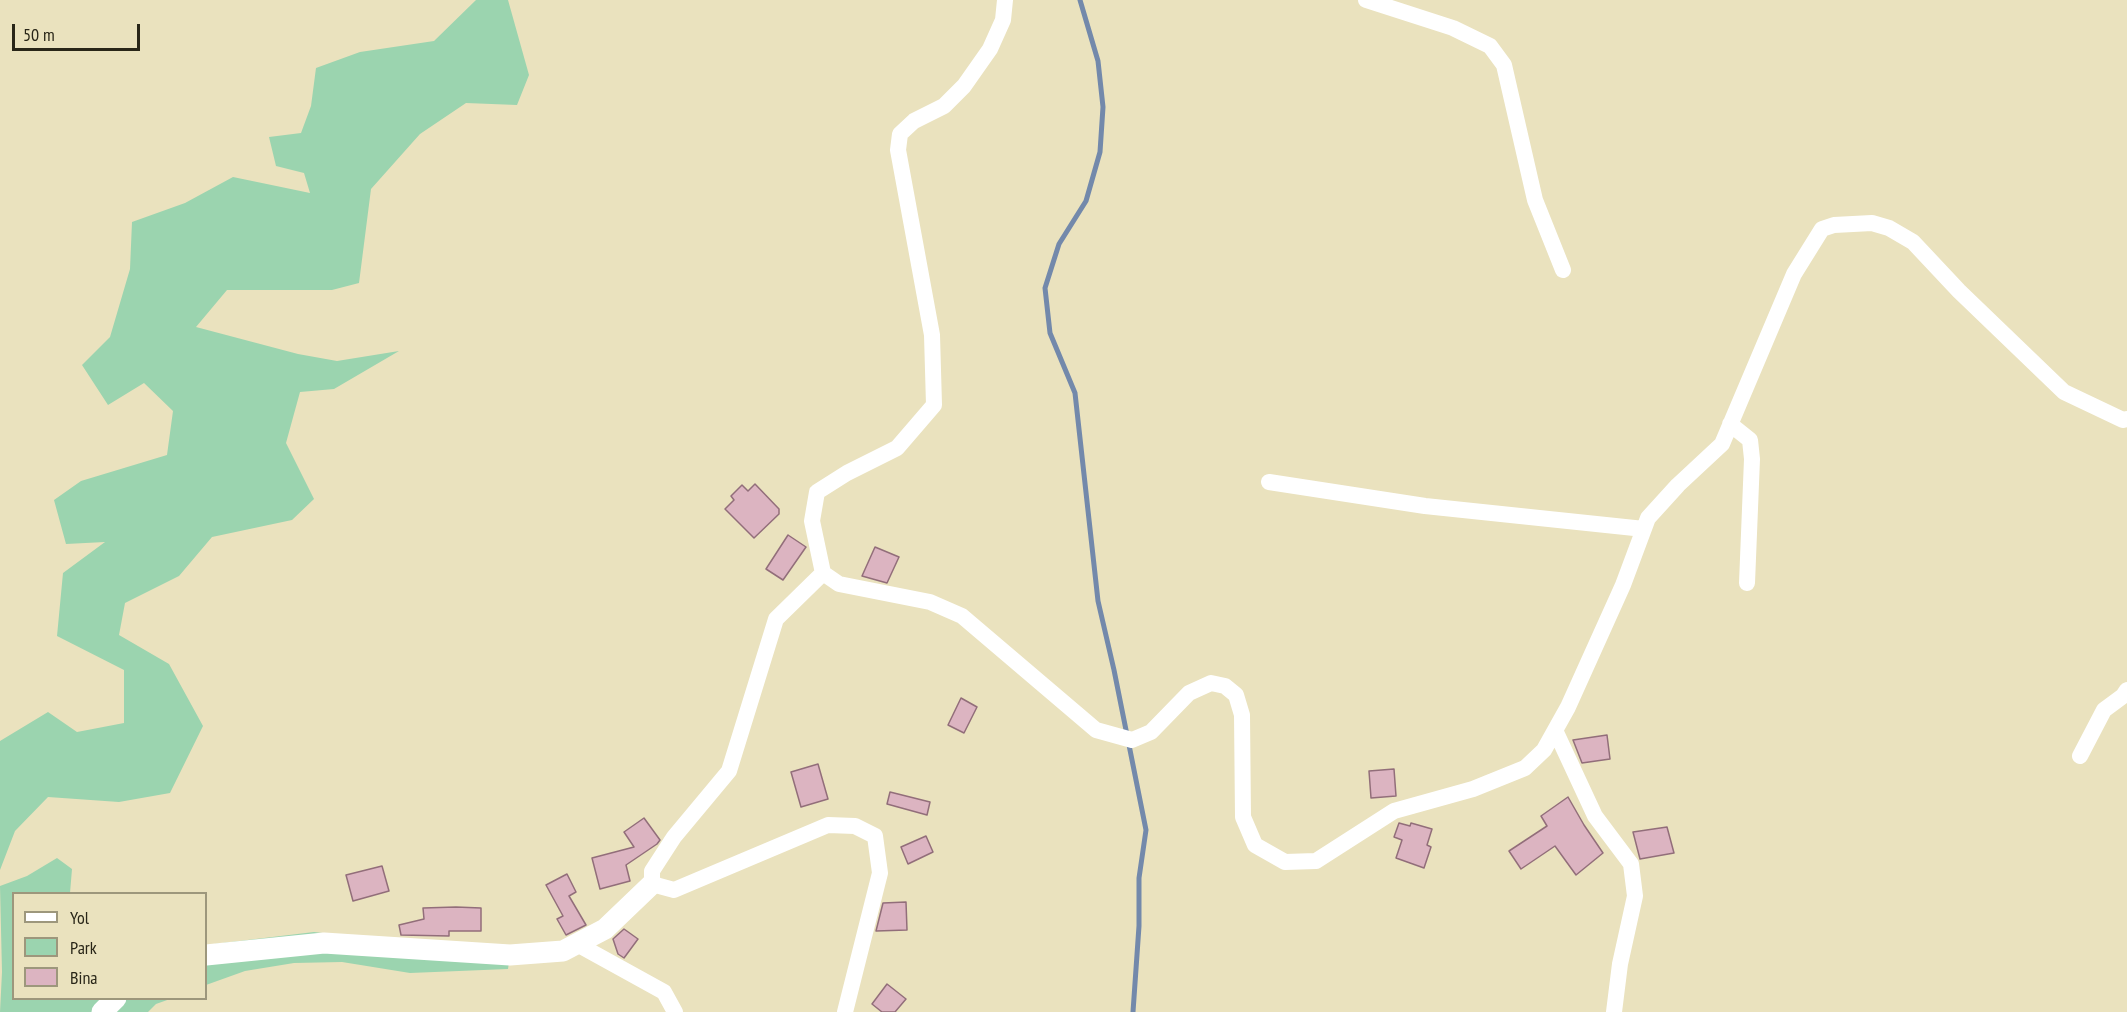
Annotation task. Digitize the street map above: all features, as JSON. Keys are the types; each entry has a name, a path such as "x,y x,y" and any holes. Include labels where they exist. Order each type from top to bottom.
{"street":[{"path":"1005,0 1003,20 990,49 964,86 944,106 914,121 900,134 898,150 932,335 934,405 897,448 847,473 817,492 812,521 823,573 839,584 930,602 962,616 1096,730 1105,733 1132,740 1151,732 1190,693 1211,683 1225,686 1236,695 1242,715 1244,817 1256,845 1285,862 1316,861 1394,811 1473,789 1525,768 1544,750 1568,707 1623,585 1648,518 1678,485 1722,444 1794,274 1822,230 1834,225 1872,223 1889,228 1913,243 1959,291 2064,392 2123,420 2127,419"},
{"path":"1366,0 1453,28 1490,46 1504,65 1535,200 1563,270"},
{"path":"1730,424 1750,440 1752,459 1747,583"},
{"path":"1269,482 1425,506 1644,530"},
{"path":"207,955 324,943 510,955 563,951 605,929 652,884 652,871 674,837 729,771 776,619 823,573"},
{"path":"2080,756 2104,710 2123,696 2127,690"},
{"path":"1555,730 1595,816 1631,864 1635,896 1620,964 1614,1012"},
{"path":"652,884 674,890 828,825 855,826 875,836 880,873 845,1012"},
{"path":"577,944 664,992 675,1012"},
{"path":"102,1012 115,1000"}],"green space":[{"path":"476,0 508,0 529,75 517,105 466,103 420,134 371,189 359,283 332,290 227,290 196,327 298,354 337,361 399,351 334,389 300,392 286,443 314,499 292,520 212,537 179,576 125,603 119,635 169,664 203,726 170,793 119,802 48,797 15,831 0,870 0,741 48,712 77,732 124,723 124,670 57,636 63,573 105,542 66,544 54,500 81,481 167,455 173,411 144,383 108,405 82,365 110,337 130,269 132,222 185,203 233,177 310,193 304,173 276,166 269,137 301,133 311,106 316,68 360,52 434,41"},
{"path":"57,858 72,869 70,892 12,892 12,1000 167,1000 156,1004 148,1012 0,1012 2,972 0,886 27,876"},
{"path":"314,932 510,955 508,969 410,973 342,962 294,963 245,971 207,985 207,945"}],"building":[{"path":"755,484 779,509 779,514 754,538 725,509 734,500 731,496 742,485 748,491"},
{"path":"788,535 806,547 783,580 766,569"},
{"path":"875,547 899,557 887,583 862,576"},
{"path":"961,698 977,707 964,733 948,725"},
{"path":"1607,735 1610,759 1582,763 1573,740"},
{"path":"818,764 828,799 801,807 791,772"},
{"path":"1394,769 1396,796 1371,798 1369,771"},
{"path":"890,792 930,802 927,815 887,804"},
{"path":"1568,797 1603,853 1576,875 1555,846 1521,869 1509,851 1547,826 1541,816"},
{"path":"644,818 660,840 626,865 630,881 600,889 592,858 634,847 624,832"},
{"path":"1399,823 1410,826 1411,823 1432,829 1427,845 1431,847 1424,868 1396,858 1402,840 1394,837"},
{"path":"1667,827 1674,853 1640,859 1633,832"},
{"path":"926,836 933,852 908,864 901,847"},
{"path":"382,866 389,891 353,901 346,875"},
{"path":"567,874 576,892 569,896 586,925 566,935 557,919 563,916 546,885"},
{"path":"906,902 907,930 876,931 883,903"},
{"path":"423,908 481,908 481,931 449,931 449,936 401,935 399,925 424,919"},
{"path":"624,929 638,939 624,958 618,954 613,939"},
{"path":"887,984 906,999 895,1012 882,1012 872,1004"}],"waterway":[{"path":"1080,0 1098,61 1103,107 1100,152 1086,201 1059,244 1045,288 1050,333 1075,393 1098,601 1146,830 1139,878 1139,926 1133,1012"}]}
